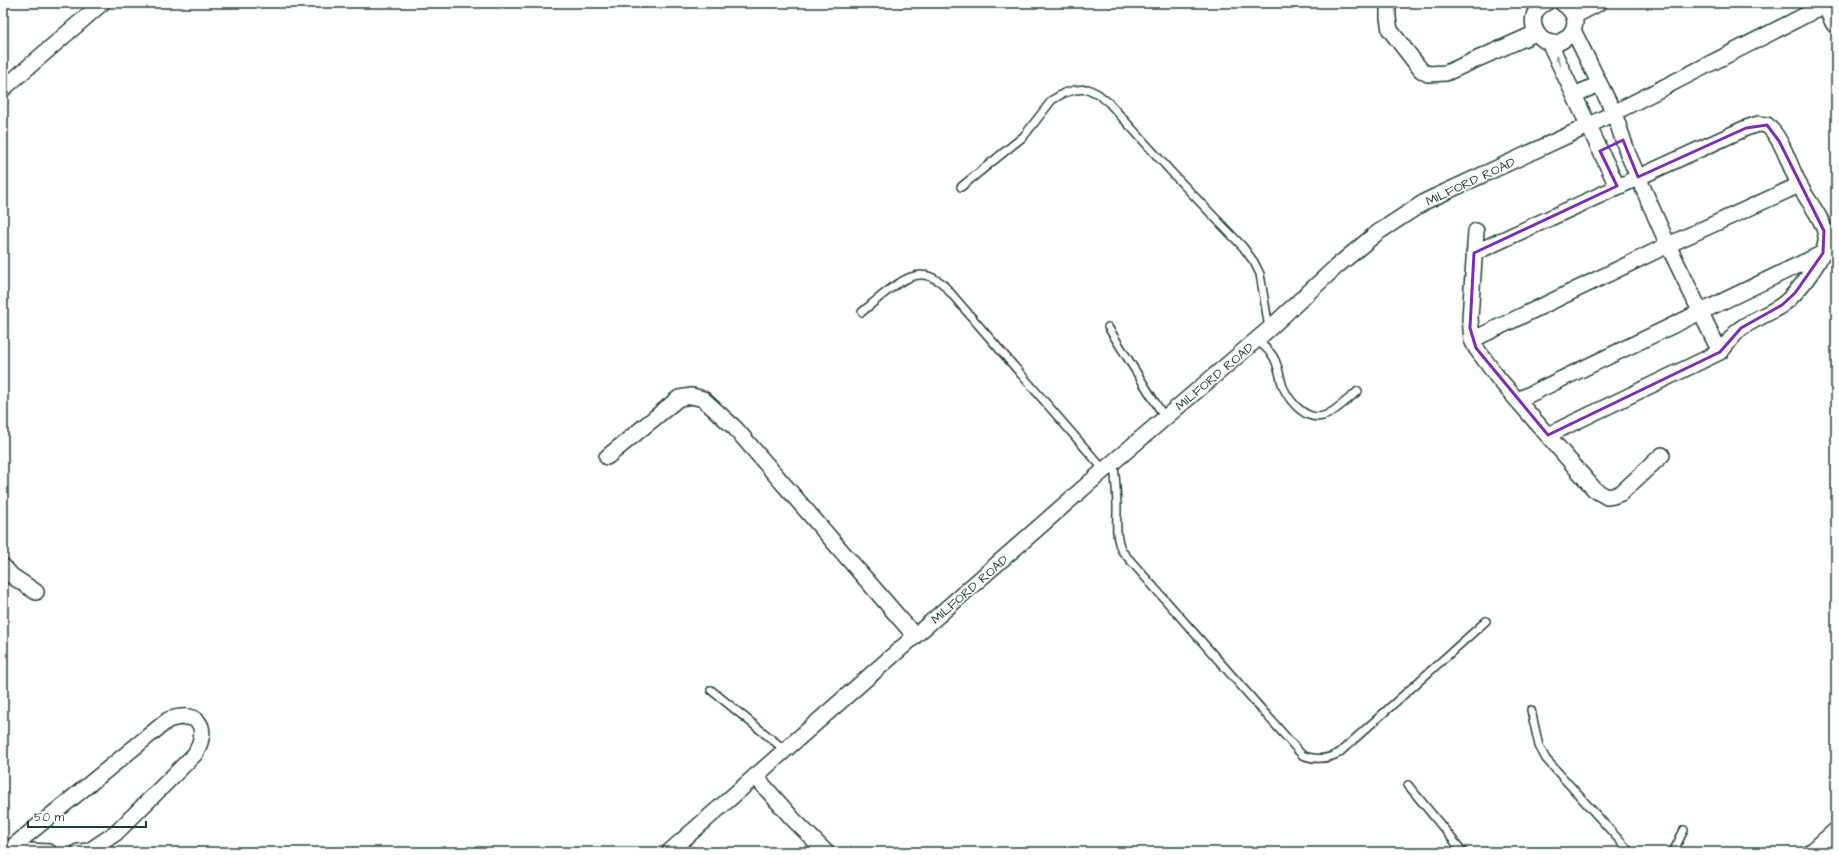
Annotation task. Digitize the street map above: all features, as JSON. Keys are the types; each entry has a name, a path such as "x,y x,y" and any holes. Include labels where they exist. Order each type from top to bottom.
{"street":[{"path":"3,89 102,3"},
{"path":"1388,3 1390,30 1421,70 1428,74 1446,72 1536,33"},
{"path":"1546,3 1541,5 1535,13 1533,24 1536,33 1542,39 1556,43 1563,40 1574,23 1599,3"},
{"path":"1562,3 1569,7 1599,84 1614,113 1638,177 1668,245 1720,352"},
{"name":"MILFORD ROAD","path":"669,852 1109,466 1270,329 1337,266 1377,233 1426,201 1588,126 1830,8"},
{"path":"1549,42 1617,186"},
{"path":"1574,95 1599,84"},
{"path":"1474,253 1617,186 1758,124 1767,125 1773,131 1790,161 1799,185 1824,231 1826,245 1823,253 1813,270 1788,300 1741,328 1720,352 1548,435"},
{"path":"1600,151 1623,140"},
{"path":"1472,340 1668,245 1799,185"},
{"path":"1476,231 1470,318 1472,340 1476,348 1518,400 1595,490 1607,497 1621,493 1662,454"},
{"path":"1518,400 1823,253"},
{"path":"607,457 679,398 692,396 703,399 735,428 915,636"},
{"path":"3,566 12,576 36,592"},
{"path":"8,851 168,720 180,716 195,719 201,727 202,734 201,742 195,754 116,833 89,851 78,852"},
{"path":"755,776 792,818 826,852"},
{"path":"1811,852 1836,830"},
{"path":"8,851 49,852"}],"lane":[{"path":"961,187 1024,136 1052,100 1064,93 1075,90 1088,90 1098,94 1109,103 1175,176 1243,247 1254,262 1260,274 1270,329"},
{"path":"862,312 903,280 913,276 932,277 942,283 1109,466 1117,508 1116,532 1122,551 1302,755 1325,759 1339,753 1486,621"},
{"path":"1108,327 1165,418"},
{"path":"1257,340 1272,354 1284,388 1291,400 1299,409 1309,415 1317,417 1325,415 1358,391"},
{"path":"711,690 785,750"},
{"path":"1531,710 1539,746 1546,759 1630,852"},
{"path":"1408,785 1463,852"},
{"path":"1673,852 1684,830"}],"highlighted area":[{"path":"1767,125 1779,141 1824,231 1823,253 1795,293 1782,305 1741,328 1720,352 1548,435 1476,348 1470,328 1474,253 1617,186 1600,151 1623,140 1638,177 1746,128"}]}
